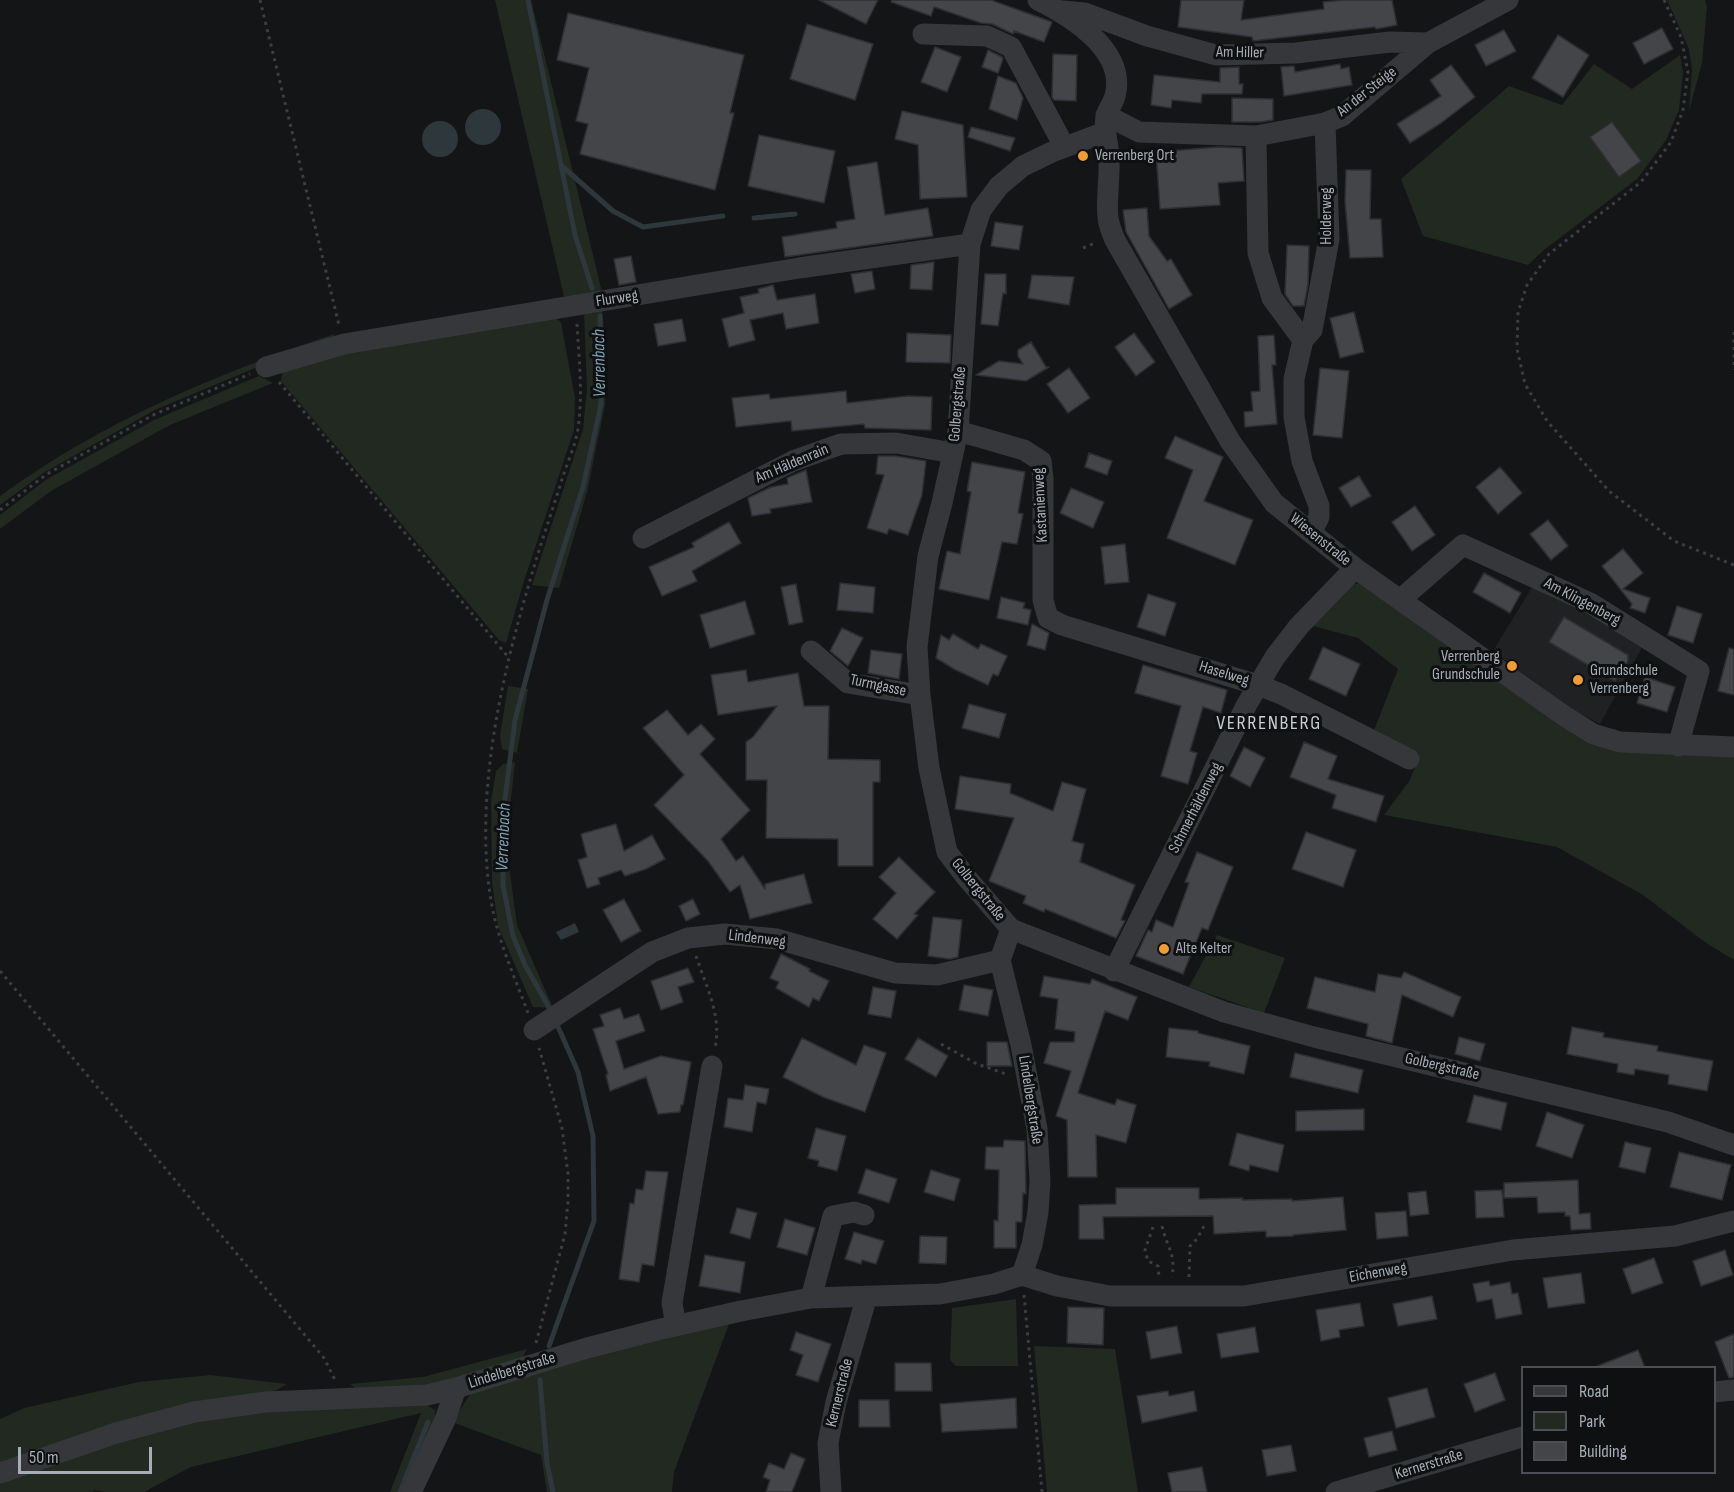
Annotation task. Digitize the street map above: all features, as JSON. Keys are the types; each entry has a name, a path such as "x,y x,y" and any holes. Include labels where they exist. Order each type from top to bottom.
{"street":[{"path":"1038,0 1059,10 1090,33 1108,54 1116,74 1115,96 1105,123"},
{"name":"An der Steige","path":"1105,123 1139,132 1256,136 1325,123 1342,116 1428,43 1508,0"},
{"name":"Am Hiller","path":"1059,10 1085,13 1146,36 1216,55 1296,53 1390,42 1428,43"},
{"path":"923,34 987,36 1011,47 1064,146"},
{"name":"Golbergstraße","path":"1105,123 1023,166 999,186 981,210 970,244 958,431 928,556 917,647 929,768 947,852 1011,929 1114,971 1235,1015 1314,1037 1668,1122 1734,1145"},
{"name":"Wiesenstraße","path":"1105,123 1109,156 1108,219 1115,240 1230,441 1274,503 1355,568 1563,716 1593,734 1620,742 1734,747"},
{"name":"Holderweg","path":"1311,533 1319,517 1319,506 1302,461 1294,417 1294,379 1303,340 1312,330 1329,239 1325,123"},
{"path":"1256,136 1258,253 1272,298 1303,340"},
{"name":"Flurweg","path":"266,367 344,344 799,268 970,244"},
{"name":"Kastanienweg","path":"958,431 1024,450 1041,461 1043,600"},
{"name":"Am Häldenrain","path":"643,538 793,461 841,444 896,443 953,453"},
{"name":"Am Klingenberg","path":"1401,599 1463,545 1590,603 1699,671 1678,746"},
{"name":"Schmerhäldenweg","path":"1114,971 1258,685 1275,657 1299,626 1355,568"},
{"name":"Haselweg","path":"1043,600 1048,618 1062,625 1258,685 1281,694 1409,759"},
{"name":"Turmgasse","path":"811,651 848,683 920,695"},
{"path":"1000,960 1011,929"},
{"name":"Lindenweg","path":"534,1030 652,952 688,938 725,934 777,939 895,972 937,975 1000,960"},
{"name":"Lindelbergstraße","path":"0,1473 116,1433 194,1412 266,1402 427,1395 456,1389 587,1348 676,1326 810,1298 940,1294 994,1284 1022,1275 1034,1234 1040,1182 1037,1130 1028,1080 1000,960"},
{"path":"676,1326 672,1303 712,1066"},
{"path":"810,1298 833,1216 854,1212 864,1215"},
{"name":"Eichenweg","path":"1022,1275 1057,1286 1110,1296 1244,1296 1514,1250 1675,1236 1734,1221"},
{"name":"Kernerstraße","path":"831,1492 828,1443 836,1402 867,1296"},
{"path":"411,1492 445,1420 456,1389"},
{"path":"1716,1392 1734,1390"},
{"name":"Kernerstraße","path":"1336,1492 1521,1437"}],"path":[{"path":"260,0 344,344"},
{"path":"1665,0 1681,37 1688,72 1683,110 1671,142 1641,182 1549,254 1527,285 1518,312 1517,349 1525,384 1546,421 1609,491 1674,541 1734,565"},
{"path":"527,1367 537,1339 565,1234 568,1174 561,1128 534,1030 500,938 492,905 486,856 485,805 491,756 509,658 529,584 578,431 582,392 575,306"},
{"path":"1734,332 1734,370"},
{"path":"0,510 47,474 155,414 266,367 509,658"},
{"path":"688,938 716,1014 718,1034 712,1066"},
{"path":"0,971 324,1358 345,1398"},
{"path":"941,1044 977,1064 1028,1080"},
{"path":"1162,1226 1173,1252 1172,1277 1175,1297"},
{"path":"1175,1297 1190,1246 1204,1226"},
{"path":"1153,1227 1145,1250 1148,1261 1158,1266 1175,1297"},
{"path":"1022,1275 1042,1492"}],"shaded area":[{"path":"483,109 495,115 501,127 495,139 483,145 471,139 465,127 471,115"},
{"path":"440,121 452,127 458,139 452,151 440,157 428,151 422,139 428,127"},
{"name":"Grundschule Verrenberg","path":"1534,584 1644,644 1600,724 1571,709 1493,651"},
{"path":"575,923 579,932 561,940 556,932"}],"green space":[{"path":"495,0 531,0 603,296 565,301"},
{"path":"1667,0 1705,0 1707,7 1702,63 1689,111 1692,69 1689,49"},
{"path":"1680,55 1683,73 1679,110 1666,140 1637,179 1544,250 1528,265 1423,236 1401,179 1509,86 1562,105 1594,64 1632,89"},
{"path":"602,308 607,361 605,405 587,492 559,588 532,585 583,429 587,389 584,311"},
{"path":"550,314 561,322 575,398 574,430 506,643 499,640 281,381 283,369 339,350"},
{"path":"334,334 331,344 267,363 155,410 45,472 0,505 0,496 39,469 119,423 204,383"},
{"path":"259,376 273,383 170,425 51,491 0,529 0,515 47,479 154,420"},
{"path":"1366,583 1457,651 1589,744 1631,751 1734,754 1734,960 1706,943 1643,895 1557,847 1384,815 1410,780 1419,755 1373,733 1398,669 1358,638 1309,625 1349,584"},
{"path":"508,686 528,689 517,753 502,749 500,736"},
{"path":"515,762 506,844 517,925 553,1008 533,1007 498,926 492,882 491,802 496,771 503,764"},
{"path":"1217,935 1285,958 1264,1013 1189,987"},
{"path":"1016,1299 1018,1366 956,1366 950,1360 952,1308"},
{"path":"729,1324 674,1472 672,1492 547,1492 541,1455 452,1422 471,1393 581,1356"},
{"path":"1034,1346 1115,1349 1138,1492 1047,1492"},
{"path":"527,1349 520,1363 425,1387 359,1391 350,1384 423,1377"},
{"path":"210,1375 287,1384 268,1395 0,1467 0,1419 24,1408 139,1382"},
{"path":"421,1402 435,1410 435,1424 405,1492 390,1492 421,1413 191,1467 144,1492 95,1490 92,1492 0,1492 0,1479 117,1438 264,1407"}],"building":[{"path":"819,0 878,0 866,24"},
{"path":"892,0 991,0 1052,22 1044,42 934,7 931,16 891,2"},
{"path":"1181,0 1244,0 1241,20 1324,9 1323,2 1392,0 1397,25 1253,41 1252,37 1178,27"},
{"path":"568,13 744,55 730,113 734,113 715,190 580,154 588,124 576,121 589,68 557,60"},
{"path":"807,24 873,44 855,100 790,79"},
{"path":"1662,28 1673,49 1644,64 1633,43"},
{"path":"1504,30 1516,51 1486,66 1475,45"},
{"path":"1558,35 1589,55 1563,97 1532,78"},
{"path":"935,47 961,57 947,92 921,82"},
{"path":"988,50 1003,59 998,73 982,67"},
{"path":"1053,54 1077,55 1076,101 1054,100 1052,97"},
{"path":"1340,64 1341,69 1349,67 1352,85 1284,96 1281,67 1294,66 1295,72"},
{"path":"1451,65 1475,97 1410,143 1397,124 1441,96 1430,80"},
{"path":"1239,67 1239,84 1243,84 1242,94 1202,94 1201,103 1172,100 1171,108 1151,105 1154,75 1220,82 1220,68"},
{"path":"998,76 1016,83 1023,98 1017,120 989,109"},
{"path":"1232,98 1273,99 1273,120 1232,122"},
{"path":"902,111 963,125 967,197 920,199 918,145 895,139"},
{"path":"1612,122 1641,161 1619,177 1590,137"},
{"path":"971,127 1015,138 1010,151 968,137"},
{"path":"759,135 835,151 824,203 748,186"},
{"path":"1218,147 1242,148 1244,181 1218,183 1220,205 1160,209 1156,152"},
{"path":"877,162 885,215 928,208 933,236 785,257 782,237 837,228 836,222 855,219 847,167"},
{"path":"1346,170 1371,170 1370,219 1381,219 1383,257 1350,258 1345,201"},
{"path":"1147,208 1149,236 1167,261 1171,259 1192,295 1169,309 1126,232 1123,210"},
{"path":"995,222 1023,226 1019,250 991,246"},
{"path":"1287,245 1309,246 1308,284 1304,306 1293,306 1285,294"},
{"path":"631,256 636,282 619,285 614,259"},
{"path":"934,262 932,290 910,289 911,265"},
{"path":"872,271 875,289 855,293 851,274"},
{"path":"985,274 1006,274 1006,294 1003,293 998,326 981,324"},
{"path":"1032,275 1074,277 1069,305 1028,298"},
{"path":"773,285 777,300 815,294 819,323 786,329 783,313 750,320 755,340 729,347 722,319 744,313 740,297 759,293 758,289"},
{"path":"1354,312 1364,352 1340,358 1330,318"},
{"path":"682,319 686,341 658,346 654,324"},
{"path":"907,333 951,335 950,363 906,362"},
{"path":"1134,333 1155,362 1136,376 1115,347"},
{"path":"1274,335 1276,365 1272,365 1277,424 1245,427 1244,412 1253,411 1251,392 1260,391 1258,336"},
{"path":"1031,342 1046,367 1049,367 1026,381 976,375 999,361 1023,364 1018,356 1018,350"},
{"path":"1069,368 1090,398 1068,413 1047,384"},
{"path":"1320,368 1349,371 1342,438 1313,435"},
{"path":"846,391 847,403 908,396 932,397 931,430 865,428 864,424 792,431 791,421 736,427 732,398 769,394 770,399"},
{"path":"1175,436 1223,457 1204,501 1253,520 1235,565 1167,538 1193,470 1165,458"},
{"path":"1089,453 1112,461 1107,475 1085,467"},
{"path":"878,456 926,461 922,495 908,535 889,529 887,534 867,528 884,475 876,474"},
{"path":"972,462 1025,472 1018,513 1023,514 1017,544 1002,542 989,600 939,589 947,551 960,554 971,492 967,491"},
{"path":"1500,467 1522,493 1498,514 1476,487"},
{"path":"806,470 812,502 770,509 771,513 752,516 748,498 771,487 788,484 787,478"},
{"path":"1359,476 1371,496 1351,507 1339,488"},
{"path":"1071,488 1104,502 1093,528 1060,513"},
{"path":"1415,506 1435,535 1412,551 1392,522"},
{"path":"1548,520 1568,546 1551,560 1530,534"},
{"path":"729,522 741,543 692,571 697,581 662,596 649,567 694,547 692,543"},
{"path":"1125,544 1129,582 1105,584 1101,547"},
{"path":"1623,549 1643,573 1623,589 1650,598 1645,613 1630,608 1632,604 1602,566"},
{"path":"1484,573 1521,593 1510,613 1473,592"},
{"path":"840,583 875,587 873,613 837,610"},
{"path":"796,584 803,622 789,625 781,587"},
{"path":"1148,594 1176,603 1165,636 1137,627"},
{"path":"1001,597 1025,603 1023,608 1031,610 1028,625 997,618"},
{"path":"745,601 755,634 710,648 700,615"},
{"path":"1677,606 1702,614 1693,643 1668,635"},
{"path":"1564,617 1628,655 1628,661 1615,681 1549,642"},
{"path":"1032,624 1049,633 1045,650 1027,645"},
{"path":"842,628 863,638 848,666 830,651"},
{"path":"953,634 978,649 981,644 1007,656 998,676 993,674 988,685 936,658 941,635 949,640"},
{"path":"1323,647 1360,664 1346,696 1309,679"},
{"path":"1729,648 1734,649 1734,695 1718,691"},
{"path":"871,650 902,654 899,679 868,673"},
{"path":"1143,665 1227,690 1221,713 1203,707 1190,751 1197,753 1188,784 1161,776 1181,706 1135,693"},
{"path":"746,670 748,682 798,673 804,706 829,706 828,759 880,760 880,782 873,782 873,866 838,866 838,839 766,838 767,780 746,780 746,742 753,737 777,706 718,715 711,675"},
{"path":"1645,677 1675,687 1667,712 1637,703"},
{"path":"969,704 1006,714 999,738 962,728"},
{"path":"667,710 688,735 701,724 715,739 700,754 750,810 721,839 736,861 743,856 765,889 765,884 804,874 812,903 750,919 740,885 730,892 708,861 654,805 684,775 643,728"},
{"path":"1304,742 1337,756 1328,779 1384,796 1376,822 1332,808 1336,795 1290,777"},
{"path":"1244,747 1265,758 1250,787 1230,776"},
{"path":"960,776 1011,784 1010,793 1053,811 1062,782 1086,789 1072,841 1084,844 1080,862 1135,885 1121,920 1125,921 1116,938 1045,909 1044,912 1023,903 1026,896 989,881 1014,818 955,809"},
{"path":"616,824 624,851 652,835 665,859 625,876 621,870 598,878 600,884 587,888 578,860 587,857 581,834"},
{"path":"1306,832 1356,850 1343,887 1292,869"},
{"path":"1197,852 1233,867 1208,930 1202,928 1183,974 1136,956 1148,930 1152,932 1156,920 1173,927 1189,883 1185,882"},
{"path":"899,857 935,892 914,914 918,915 897,939 873,919 896,893 879,877"},
{"path":"624,899 641,931 621,942 603,910"},
{"path":"693,899 700,914 686,921 679,906"},
{"path":"933,917 962,920 958,957 950,959 928,956"},
{"path":"781,954 829,981 819,1001 813,998 809,1007 776,988 779,982 770,978"},
{"path":"688,968 694,982 678,987 683,1002 661,1010 651,981"},
{"path":"1404,972 1461,997 1453,1017 1402,995 1392,1043 1366,1036 1368,1024 1307,1008 1315,977 1375,992 1378,974 1401,978"},
{"path":"1044,976 1090,984 1092,979 1137,997 1128,1020 1105,1011 1078,1093 1115,1105 1117,1099 1136,1105 1126,1143 1096,1135 1097,1177 1068,1177 1067,1120 1056,1116 1071,1071 1044,1063 1050,1042 1074,1042 1075,1032 1055,1029 1058,999 1040,996"},
{"path":"964,985 993,990 988,1016 959,1010"},
{"path":"873,987 896,991 891,1018 868,1014"},
{"path":"620,1008 624,1019 639,1014 645,1031 616,1041 624,1069 661,1056 691,1062 680,1112 658,1114 646,1077 610,1091 606,1075 608,1074 593,1029 604,1026 600,1015"},
{"path":"1572,1027 1604,1033 1603,1037 1658,1046 1657,1051 1713,1061 1707,1091 1668,1084 1669,1075 1635,1069 1634,1075 1617,1072 1618,1064 1567,1054"},
{"path":"1169,1028 1198,1031 1198,1033 1250,1046 1244,1074 1209,1066 1210,1062 1166,1057"},
{"path":"1459,1037 1485,1044 1480,1061 1455,1054"},
{"path":"802,1038 856,1065 864,1045 886,1053 865,1112 823,1097 783,1077"},
{"path":"918,1038 948,1056 936,1077 905,1059"},
{"path":"987,1042 1007,1042 1012,1066 987,1066"},
{"path":"1295,1053 1363,1070 1358,1093 1290,1077"},
{"path":"745,1085 769,1089 766,1104 757,1102 752,1132 724,1127 728,1098 743,1100"},
{"path":"1474,1095 1507,1103 1501,1130 1467,1122"},
{"path":"1364,1109 1364,1130 1296,1131 1296,1111"},
{"path":"1547,1112 1584,1125 1572,1158 1536,1146"},
{"path":"816,1128 846,1136 837,1171 818,1166 819,1161 808,1158"},
{"path":"1237,1133 1284,1145 1278,1172 1250,1165 1249,1171 1229,1165"},
{"path":"1004,1140 1025,1141 1026,1194 1023,1193 1022,1222 1016,1222 1016,1248 994,1248 994,1220 998,1221 999,1170 985,1169 986,1147 1003,1147"},
{"path":"1625,1142 1651,1148 1645,1173 1619,1167"},
{"path":"1679,1152 1731,1165 1722,1200 1670,1187"},
{"path":"866,1169 897,1179 889,1203 858,1193"},
{"path":"931,1170 960,1179 954,1201 924,1192"},
{"path":"646,1171 668,1172 654,1266 642,1264 639,1282 619,1279 630,1203 634,1204 636,1189 643,1190"},
{"path":"1578,1180 1579,1214 1590,1213 1591,1229 1571,1230 1570,1216 1565,1216 1565,1212 1538,1213 1537,1197 1504,1198 1504,1183"},
{"path":"1116,1188 1199,1188 1199,1199 1292,1199 1292,1201 1343,1197 1346,1230 1266,1237 1266,1231 1214,1234 1213,1216 1103,1217 1104,1239 1079,1239 1079,1205 1116,1204"},
{"path":"1502,1190 1504,1217 1476,1218 1475,1191"},
{"path":"1426,1191 1429,1214 1410,1216 1408,1193"},
{"path":"737,1208 757,1213 750,1239 730,1233"},
{"path":"1406,1211 1408,1236 1377,1239 1375,1213"},
{"path":"785,1219 815,1228 807,1255 777,1247"},
{"path":"854,1232 884,1241 876,1264 862,1260 861,1264 845,1259"},
{"path":"920,1236 947,1237 946,1264 919,1263"},
{"path":"1725,1250 1733,1275 1701,1286 1693,1261"},
{"path":"705,1255 745,1262 740,1293 699,1286"},
{"path":"1654,1258 1663,1283 1632,1294 1623,1269"},
{"path":"1581,1273 1585,1303 1548,1308 1543,1278"},
{"path":"1489,1281 1490,1286 1510,1282 1512,1294 1518,1293 1522,1314 1496,1319 1492,1299 1477,1302 1473,1284"},
{"path":"1432,1296 1437,1319 1398,1326 1393,1304"},
{"path":"1360,1303 1364,1326 1339,1330 1340,1337 1321,1341 1316,1310"},
{"path":"1068,1307 1104,1308 1103,1345 1067,1343"},
{"path":"1177,1326 1182,1353 1151,1359 1146,1332"},
{"path":"1255,1327 1259,1352 1221,1358 1217,1334"},
{"path":"796,1332 831,1344 818,1382 796,1375 803,1355 790,1350"},
{"path":"1734,1334 1734,1377 1729,1378 1715,1342"},
{"path":"1638,1350 1644,1366 1598,1366"},
{"path":"895,1363 931,1363 932,1391 895,1391"},
{"path":"1495,1373 1505,1400 1475,1412 1464,1384"},
{"path":"1427,1388 1435,1417 1396,1428 1388,1398"},
{"path":"1168,1391 1169,1396 1194,1391 1197,1411 1142,1423 1137,1396"},
{"path":"1016,1398 1017,1428 942,1432 940,1404"},
{"path":"859,1400 889,1400 890,1427 859,1427"},
{"path":"1392,1431 1397,1450 1369,1457 1364,1438"},
{"path":"1291,1445 1296,1471 1267,1476 1262,1450"},
{"path":"791,1453 805,1459 792,1492 766,1492 770,1480 763,1477 769,1463 784,1469"},
{"path":"1202,1467 1207,1492 1172,1492 1168,1473"}],"waterway":[{"name":"Verrenbach","path":"528,0 575,235 592,288"},
{"path":"563,167 613,211 643,227 723,216"},
{"path":"754,218 795,214"},
{"name":"Verrenbach","path":"551,1011 525,965 513,936 503,885 503,815 515,720 547,600 583,487 601,404 600,316"},
{"name":"Verrenbach","path":"549,1346 594,1221 593,1136 578,1072 555,1020"},
{"path":"540,1380 547,1463 553,1492"},
{"name":"Verrenbach","path":"400,1492 428,1422"}],"place":[{"name":"Verrenberg Ort","path":"1083,156"},
{"name":"Verrenberg Grundschule","path":"1512,666"},
{"name":"Grundschule Verrenberg","path":"1578,680"},
{"name":"Alte Kelter","path":"1164,949"}],"district":[{"name":"VERRENBERG","path":"1269,724"}]}
